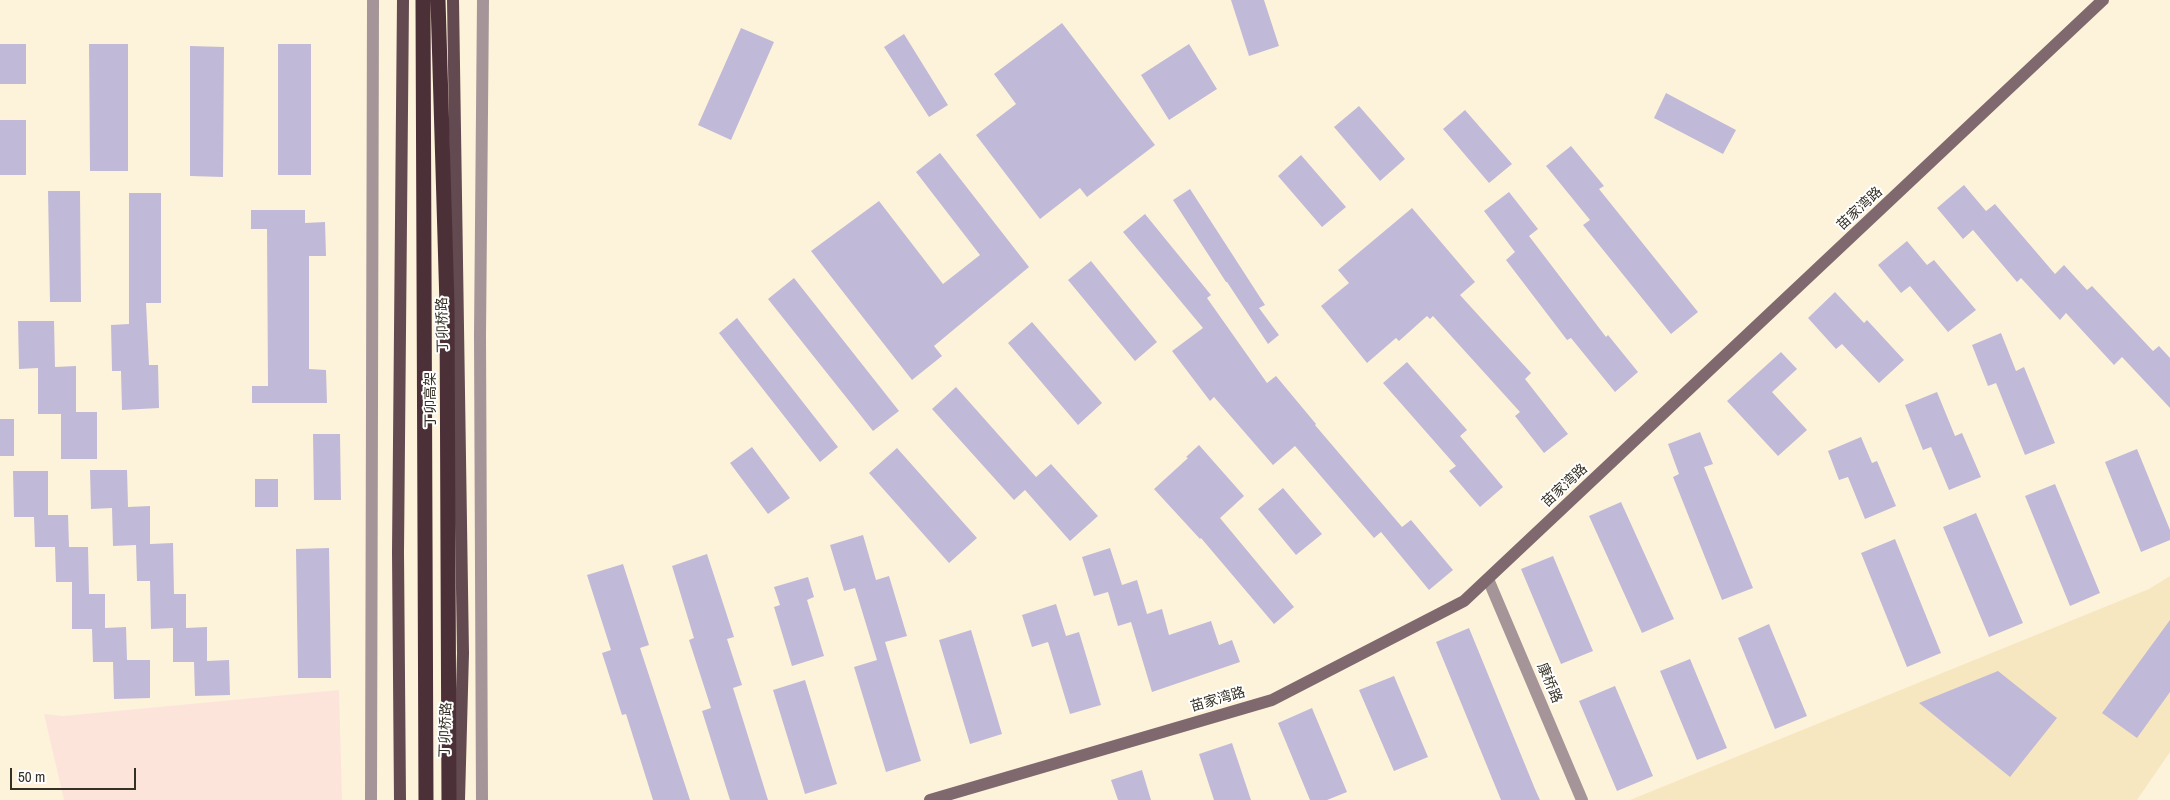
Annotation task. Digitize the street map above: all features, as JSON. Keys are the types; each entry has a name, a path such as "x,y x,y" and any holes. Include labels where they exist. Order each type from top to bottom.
{"highway":[{"name":"丁卯高架","path":"423,0 426,800"},
{"name":"丁卯高架","path":"438,0 447,305 449,800"}],"main road":[{"path":"400,800 398,552 403,0"},
{"name":"丁卯桥路","path":"453,0 463,654 459,800"}],"street":[{"path":"371,800 373,0"},
{"path":"482,800 480,335 483,0"},
{"name":"苗家湾路","path":"930,800 1272,700 1464,601 2103,0"},
{"name":"康桥路","path":"1488,579 1582,800"}],"shaded area":[{"path":"2170,576 2170,752 2137,800 1630,800 2149,589"},
{"path":"339,690 342,800 64,800 44,714 63,716"}],"building":[{"path":"1231,0 1264,0 1279,46 1249,56"},
{"path":"1062,23 1155,145 1087,197 1080,188 1040,219 976,135 1016,104 994,74"},
{"path":"741,28 774,42 731,140 698,125"},
{"path":"904,34 948,105 929,117 884,47"},
{"path":"0,44 26,44 26,84 0,84"},
{"path":"89,44 128,44 128,171 90,171"},
{"path":"278,44 311,44 311,175 278,175"},
{"path":"1189,44 1217,89 1169,120 1141,75"},
{"path":"190,46 224,47 223,177 190,176"},
{"path":"1666,93 1736,130 1723,154 1654,118"},
{"path":"1359,106 1405,159 1380,181 1334,127"},
{"path":"1465,110 1512,164 1489,183 1443,129"},
{"path":"0,120 26,120 26,175 0,175"},
{"path":"1571,146 1604,186 1599,189 1698,312 1671,334 1583,225 1590,220 1546,166"},
{"path":"940,153 1029,267 934,346 942,356 912,380 811,251 879,201 943,284 980,255 916,172"},
{"path":"1301,155 1346,207 1322,227 1278,176"},
{"path":"1964,185 1986,211 1995,204 2055,274 2064,265 2087,290 2092,286 2153,351 2159,346 2170,358 2170,408 2122,357 2114,365 2066,313 2060,320 2021,278 2017,282 1973,230 1963,239 1937,208"},
{"path":"1190,189 1265,305 1259,308 1279,335 1268,344 1173,200"},
{"path":"48,191 80,191 81,302 50,302"},
{"path":"1509,192 1538,229 1529,236 1606,337 1608,335 1638,372 1615,392 1571,338 1567,340 1506,260 1515,252 1484,211"},
{"path":"129,193 161,193 161,303 146,303 149,365 158,365 159,408 122,410 121,371 112,371 111,325 129,324"},
{"path":"1412,208 1475,282 1460,295 1531,373 1525,379 1568,434 1544,453 1515,416 1520,412 1433,316 1430,319 1427,316 1399,341 1396,338 1367,363 1321,306 1349,283 1338,270"},
{"path":"251,210 305,210 305,223 325,222 326,256 309,256 309,369 326,370 327,403 252,403 252,386 268,386 267,229 251,229"},
{"path":"1145,214 1211,295 1207,298 1267,383 1276,376 1402,527 1411,520 1453,570 1429,590 1381,532 1374,538 1295,446 1273,465 1214,397 1210,401 1172,351 1203,328 1123,232"},
{"path":"1907,241 1927,265 1934,260 1976,310 1948,332 1910,286 1901,293 1878,265"},
{"path":"1091,261 1157,342 1135,361 1068,280"},
{"path":"794,278 899,411 873,431 768,299"},
{"path":"1835,292 1864,323 1867,320 1904,360 1879,383 1842,344 1836,349 1808,318"},
{"path":"737,318 838,447 820,462 719,333"},
{"path":"18,321 54,321 55,367 76,366 76,412 97,412 97,459 61,459 61,414 38,414 38,368 19,369"},
{"path":"1032,322 1102,403 1078,425 1008,343"},
{"path":"2001,333 2016,371 2024,367 2055,443 2025,455 1996,383 1988,386 1972,345"},
{"path":"1781,352 1797,369 1772,392 1807,430 1778,456 1727,401"},
{"path":"1407,362 1467,430 1460,436 1503,487 1480,507 1449,471 1456,466 1383,383"},
{"path":"956,387 1036,477 1051,464 1098,516 1070,541 1025,490 1014,500 932,409"},
{"path":"1937,392 1955,436 1962,433 1981,477 1949,490 1931,447 1923,450 1905,405"},
{"path":"0,419 14,419 14,456 0,456"},
{"path":"1700,432 1713,464 1704,467 1753,588 1722,600 1673,477 1679,474 1668,444"},
{"path":"313,434 340,434 341,500 314,500"},
{"path":"1861,437 1872,463 1877,461 1896,506 1865,519 1848,477 1839,480 1828,451"},
{"path":"1199,445 1244,496 1220,518 1294,607 1274,624 1201,538 1154,489 1188,458 1186,457"},
{"path":"752,447 790,498 768,514 730,463"},
{"path":"897,448 977,538 949,563 869,473"},
{"path":"2137,449 2170,530 2170,540 2141,552 2105,462"},
{"path":"90,470 127,470 128,507 150,506 150,544 173,543 174,594 186,594 186,628 207,627 207,661 229,660 230,695 195,696 194,662 173,662 173,628 151,629 150,581 137,581 136,545 113,546 112,508 91,509"},
{"path":"13,471 48,471 48,515 68,515 69,547 88,547 89,594 105,594 105,628 126,627 127,660 150,660 150,698 114,699 113,662 93,662 92,629 72,629 72,582 56,582 55,547 35,547 34,517 14,517"},
{"path":"255,479 278,479 278,507 255,507"},
{"path":"2055,484 2100,593 2070,606 2025,496"},
{"path":"1283,488 1322,534 1296,555 1258,509"},
{"path":"1621,502 1674,619 1642,633 1589,516"},
{"path":"1976,513 2023,623 1989,637 1943,527"},
{"path":"863,535 876,580 889,576 907,636 885,642 921,761 886,772 854,667 877,660 855,588 844,591 830,545"},
{"path":"1895,539 1941,653 1907,667 1861,553"},
{"path":"329,548 331,678 298,678 296,549"},
{"path":"1110,548 1122,585 1137,580 1147,614 1162,609 1169,635 1211,621 1219,645 1232,640 1240,662 1152,692 1131,622 1118,626 1108,592 1094,596 1082,557"},
{"path":"707,554 734,637 727,639 742,685 733,688 768,800 730,800 702,711 711,708 689,640 694,638 672,566"},
{"path":"1553,556 1593,651 1561,664 1521,569"},
{"path":"623,564 649,645 640,648 690,800 653,800 626,714 622,715 602,653 611,650 587,575"},
{"path":"808,577 814,597 807,600 824,656 792,666 774,607 780,605 774,587"},
{"path":"1056,604 1066,636 1079,632 1101,705 1070,714 1048,642 1032,647 1022,615"},
{"path":"2170,620 2170,692 2137,738 2102,713"},
{"path":"1769,624 1807,716 1775,729 1738,638"},
{"path":"1469,628 1540,800 1501,800 1436,642"},
{"path":"971,630 1002,734 970,744 939,640"},
{"path":"1690,659 1727,748 1697,760 1660,671"},
{"path":"1998,671 2057,718 2010,777 1919,703"},
{"path":"1394,676 1428,757 1394,771 1359,690"},
{"path":"805,680 837,784 805,794 773,690"},
{"path":"1615,686 1653,776 1617,791 1579,701"},
{"path":"1312,708 1347,792 1327,800 1310,800 1278,723"},
{"path":"1232,743 1251,800 1214,800 1199,754"},
{"path":"1142,770 1151,800 1118,800 1111,780"}]}
